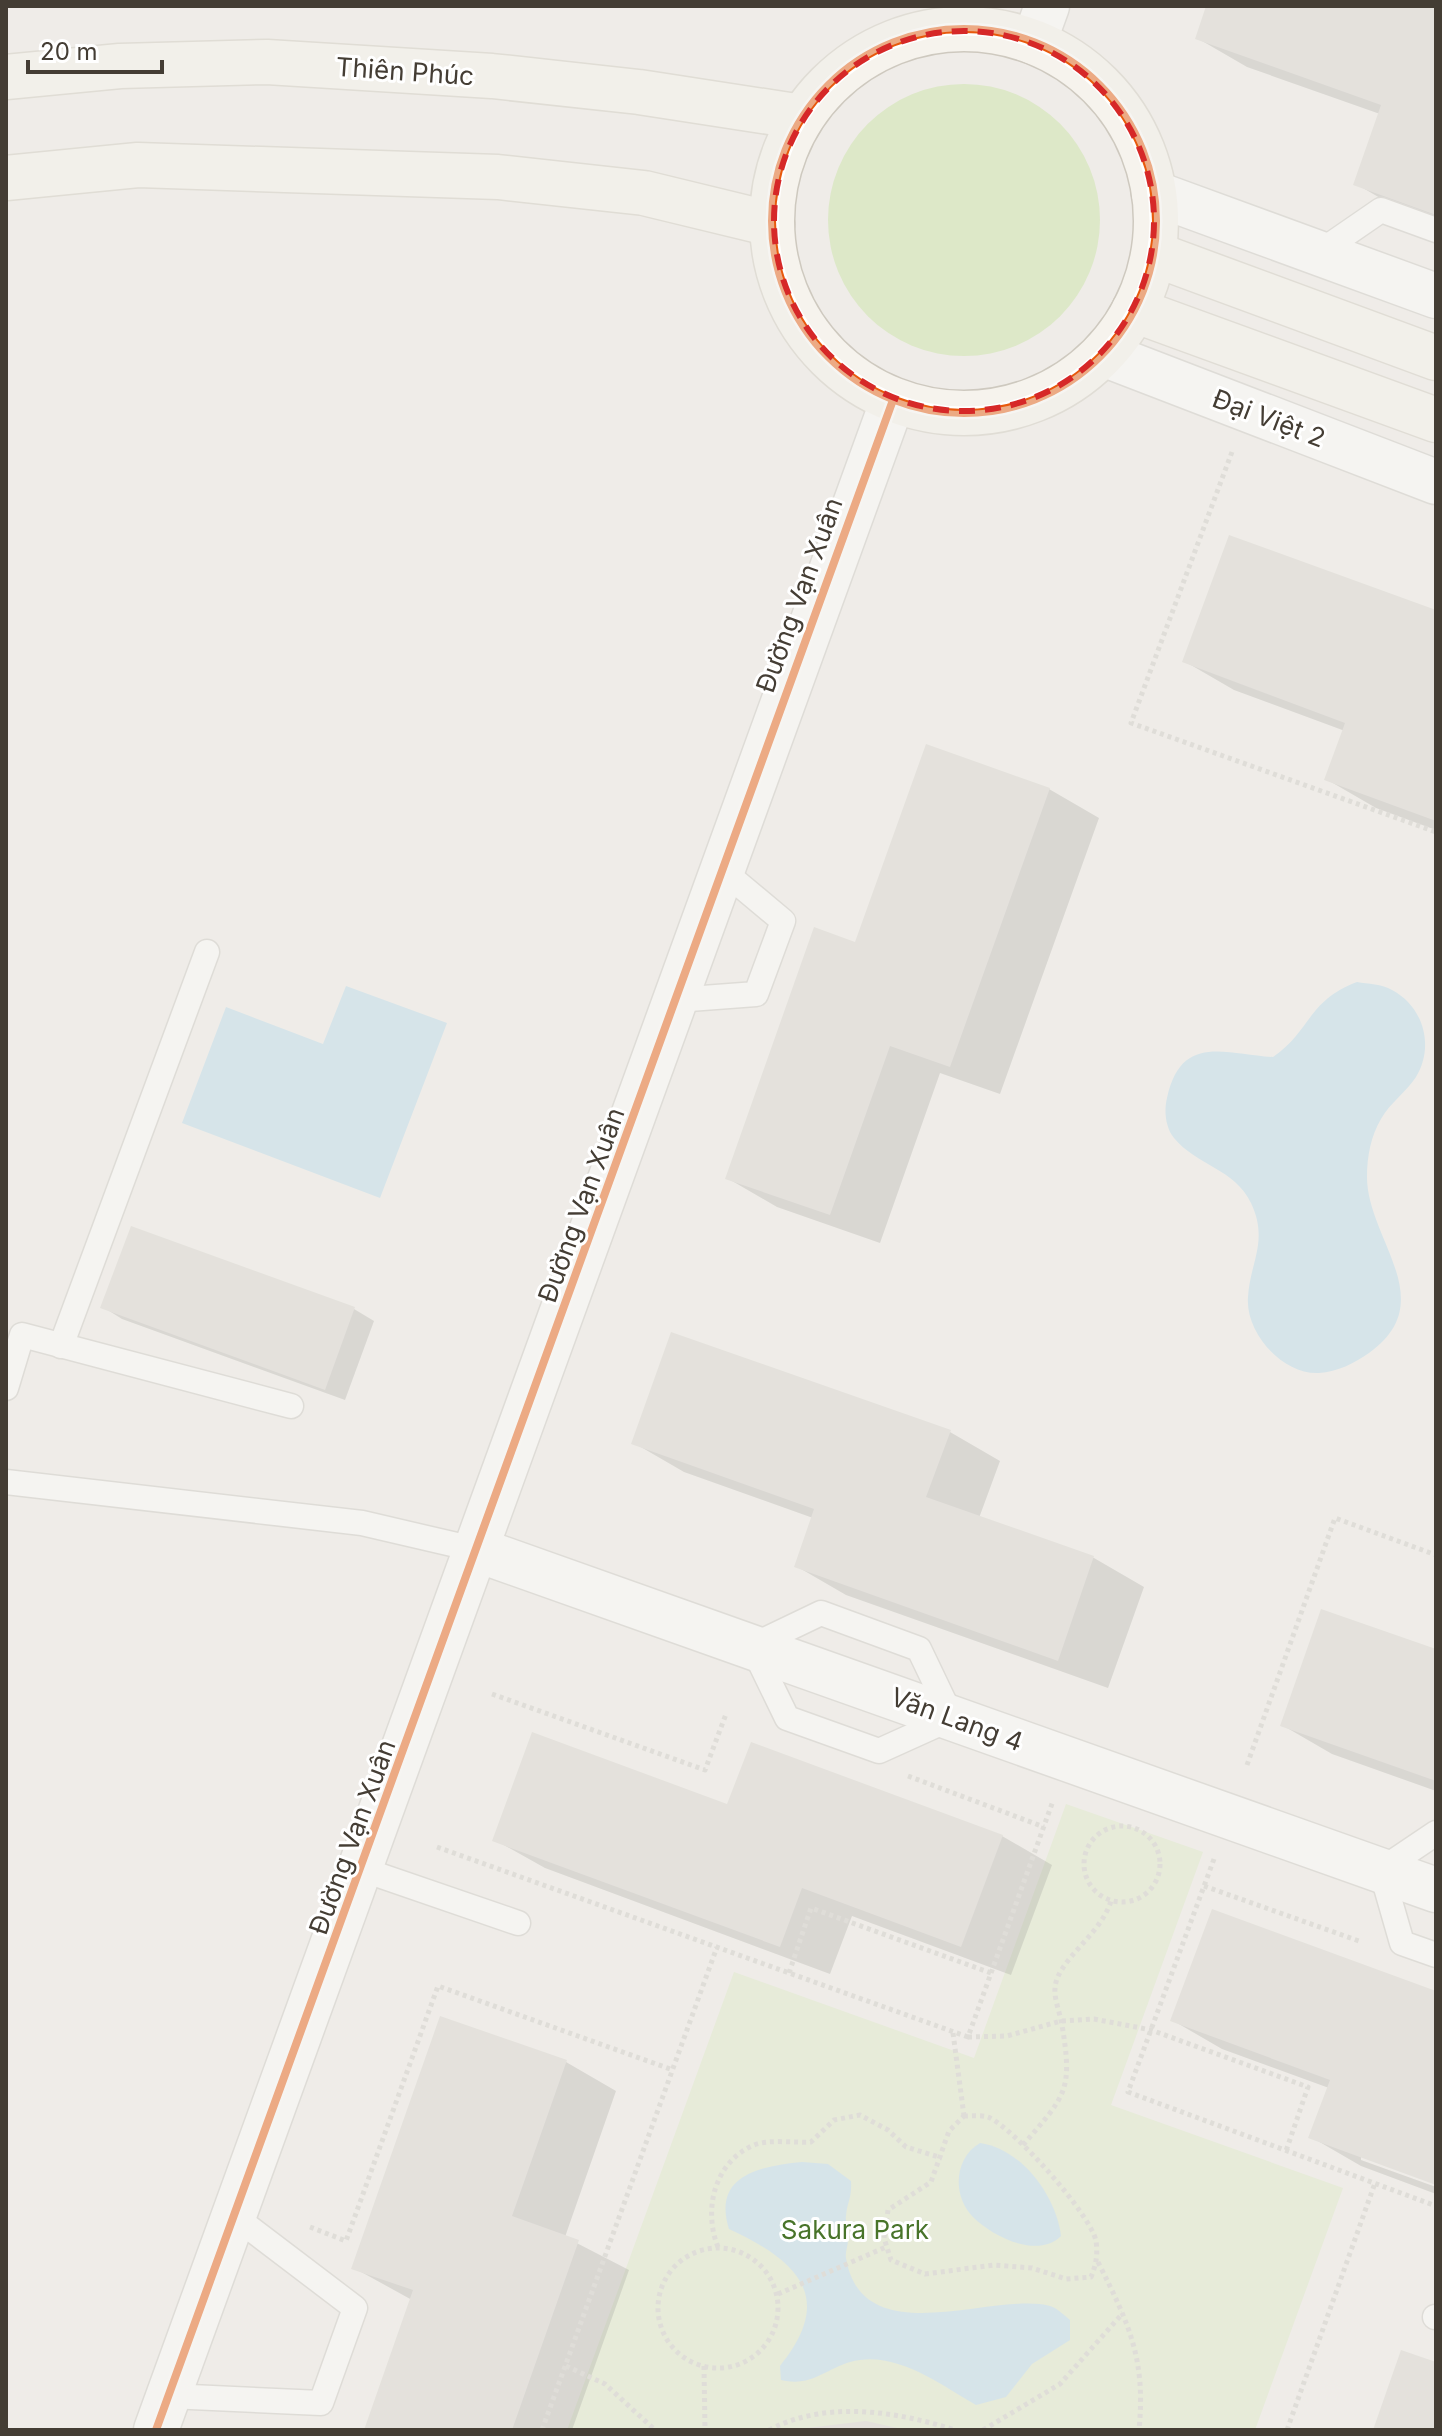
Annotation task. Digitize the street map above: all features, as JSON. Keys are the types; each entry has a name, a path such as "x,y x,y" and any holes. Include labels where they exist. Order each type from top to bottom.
{"street":[{"path":"1041,24 1068,60 1097,83 1122,112 1141,144 1154,193 1154,254 1134,310 1103,354 1074,378 1041,397 1005,408 967,413 930,410 893,400 859,382 830,359 805,330 787,297 776,262 772,224 774,187 781,163 802,117 826,88 854,64 887,45 923,34 960,30 998,33 1041,24"},
{"name":"Thiên Phúc","path":"6,77 120,66 267,62 492,76 639,92 802,117"},
{"path":"6,178 138,165 498,177 644,193 772,224"},
{"path":"1154,193 1436,296"},
{"path":"1154,254 1436,358"},
{"path":"1134,310 1436,420"},
{"name":"Đại Việt 2","path":"1103,354 1436,482"},
{"name":"Đường Vạn Xuân","path":"162,2413 478,1550 893,400"},
{"name":"Văn Lang 4","path":"478,1550 1436,1890"}],"lane":[{"path":"1320,252 1381,210 1436,230"},
{"path":"676,1000 756,994 783,921 722,870"},
{"path":"61,1346 207,952"},
{"path":"6,1388 22,1335 291,1406"},
{"path":"6,1482 362,1523 478,1550"},
{"path":"1436,1833 1381,1870 1402,1943 1436,1955"},
{"path":"361,1869 518,1923"},
{"path":"162,2413 321,2403 355,2308 234,2216"}],"path":[{"path":"1232,452 1131,723 1436,832"},
{"path":"1247,1765 1335,1518 1436,1555"},
{"path":"492,1694 705,1770 726,1714"},
{"path":"903,1774 1044,1827"},
{"path":"968,2037 1054,1798"},
{"path":"1114,1826 1134,1827 1151,1838 1161,1855 1160,1875 1149,1892 1131,1902 1111,1901 1094,1890 1084,1872 1085,1852 1096,1835 1114,1826"},
{"path":"437,1847 968,2037 1007,2036 1061,2021 1094,2019 1151,2030 1308,2087 1286,2151"},
{"path":"1214,1857 1128,2092 1436,2206"},
{"path":"1204,1886 1359,1941"},
{"path":"1023,2145 1066,2091 1069,2069 1055,1987 1065,1962 1088,1942 1106,1917 1111,1901"},
{"path":"789,1973 811,1908 991,1973"},
{"path":"542,2430 717,1947"},
{"path":"301,2224 346,2241 438,1986 673,2070"},
{"path":"953,2032 964,2116"},
{"path":"718,2247 710,2227 710,2202 728,2163 756,2144 811,2142 834,2120 860,2115 888,2130 906,2147 942,2158"},
{"path":"964,2116 987,2117 1023,2145 1068,2193 1096,2238 1097,2261 1091,2277 1066,2279 1032,2268 994,2265 925,2274 891,2260 886,2247 888,2210 931,2182 949,2131 964,2116"},
{"path":"1287,2430 1375,2183"},
{"path":"718,2247 745,2253 766,2270 778,2294 778,2321 766,2346 745,2363 718,2369 691,2363 669,2345 657,2321 658,2293 671,2269 692,2252 718,2247"},
{"path":"778,2294 886,2247"},
{"path":"1097,2261 1123,2313 1139,2361 1139,2430"},
{"path":"983,2430 1060,2384 1123,2313"},
{"path":"566,2366 605,2384 655,2430"},
{"path":"704,2366 705,2430"},
{"path":"769,2430 785,2421 846,2410 888,2414 955,2430"}],"highlighted area":[{"path":"998,33 1068,60 1122,112 1152,180 1154,254 1126,324 1074,378 1005,408 930,410 859,382 805,330 776,262 774,187 802,117 854,64 923,34"}],"green space":[{"path":"964,84 1003,90 1028,100 1060,124 1077,145 1089,168 1097,194 1100,220 1094,259 1084,284 1060,316 1039,333 1016,345 990,353 964,356 925,350 900,340 868,316 851,295 839,272 831,246 828,220 834,181 844,156 868,124 889,107 912,95 938,87"},
{"name":"Sakura Park","path":"1066,1804 1203,1852 1111,2105 1343,2188 1255,2430 567,2430 734,1972 974,2058"}],"water":[{"path":"1357,982 1384,986 1403,997 1418,1016 1425,1040 1422,1065 1416,1077 1381,1119 1372,1139 1368,1161 1370,1200 1395,1269 1400,1291 1399,1312 1390,1333 1363,1357 1333,1371 1305,1372 1292,1367 1269,1349 1253,1324 1248,1297 1258,1229 1251,1203 1235,1182 1193,1155 1174,1138 1167,1124 1166,1103 1174,1077 1183,1064 1194,1056 1222,1052 1273,1057 1295,1037 1328,998"},
{"path":"346,986 447,1023 380,1198 182,1123 226,1007 323,1044"},
{"path":"980,2143 1010,2154 1034,2177 1052,2205 1061,2236 1040,2246 1016,2243 992,2232 973,2217 962,2199 959,2178 965,2158"},
{"path":"802,2162 828,2164 851,2181 846,2216 846,2258 857,2287 877,2304 903,2312 933,2313 1026,2304 1050,2306 1070,2320 1070,2340 1032,2364 1006,2397 976,2405 916,2371 883,2360 850,2362 801,2381 781,2380 780,2366 797,2341 806,2319 807,2300 801,2283 790,2268 753,2241 729,2229 727,2196 734,2185 756,2171"}],"building":[{"path":"1206,6 1436,6 1436,215 1353,185 1381,105 1195,39"},
{"path":"1229,535 1436,610 1436,821 1324,780 1345,723 1182,662"},
{"path":"926,744 1050,788 950,1067 890,1046 830,1215 725,1179 814,927 855,942"},
{"path":"131,1226 355,1307 325,1390 100,1308"},
{"path":"671,1332 951,1430 926,1497 1094,1556 1058,1661 794,1567 814,1509 631,1444"},
{"path":"1321,1609 1436,1649 1436,1781 1280,1726"},
{"path":"532,1732 727,1804 751,1742 1003,1835 961,1947 802,1888 780,1947 492,1841"},
{"path":"1212,1909 1436,1991 1436,2185 1308,2138 1330,2080 1170,2021"},
{"path":"440,2016 567,2060 512,2216 579,2240 512,2430 364,2430 413,2290 351,2269"},
{"path":"1401,2350 1436,2362 1436,2430 1373,2430"},
{"path":"866,2421 906,2430 807,2430 807,2428"}],"cycle path":[{"path":"964,29 1001,33 1054,52 1086,73 1112,99 1141,148 1152,184 1156,221 1152,258 1133,311 1112,343 1086,369 1037,398 1001,409 964,413 927,409 874,390 842,369 816,343 787,294 776,258 772,221 776,184 795,131 816,99 842,73 891,44 927,33 964,29"},
{"path":"156,2430 893,400"}]}
